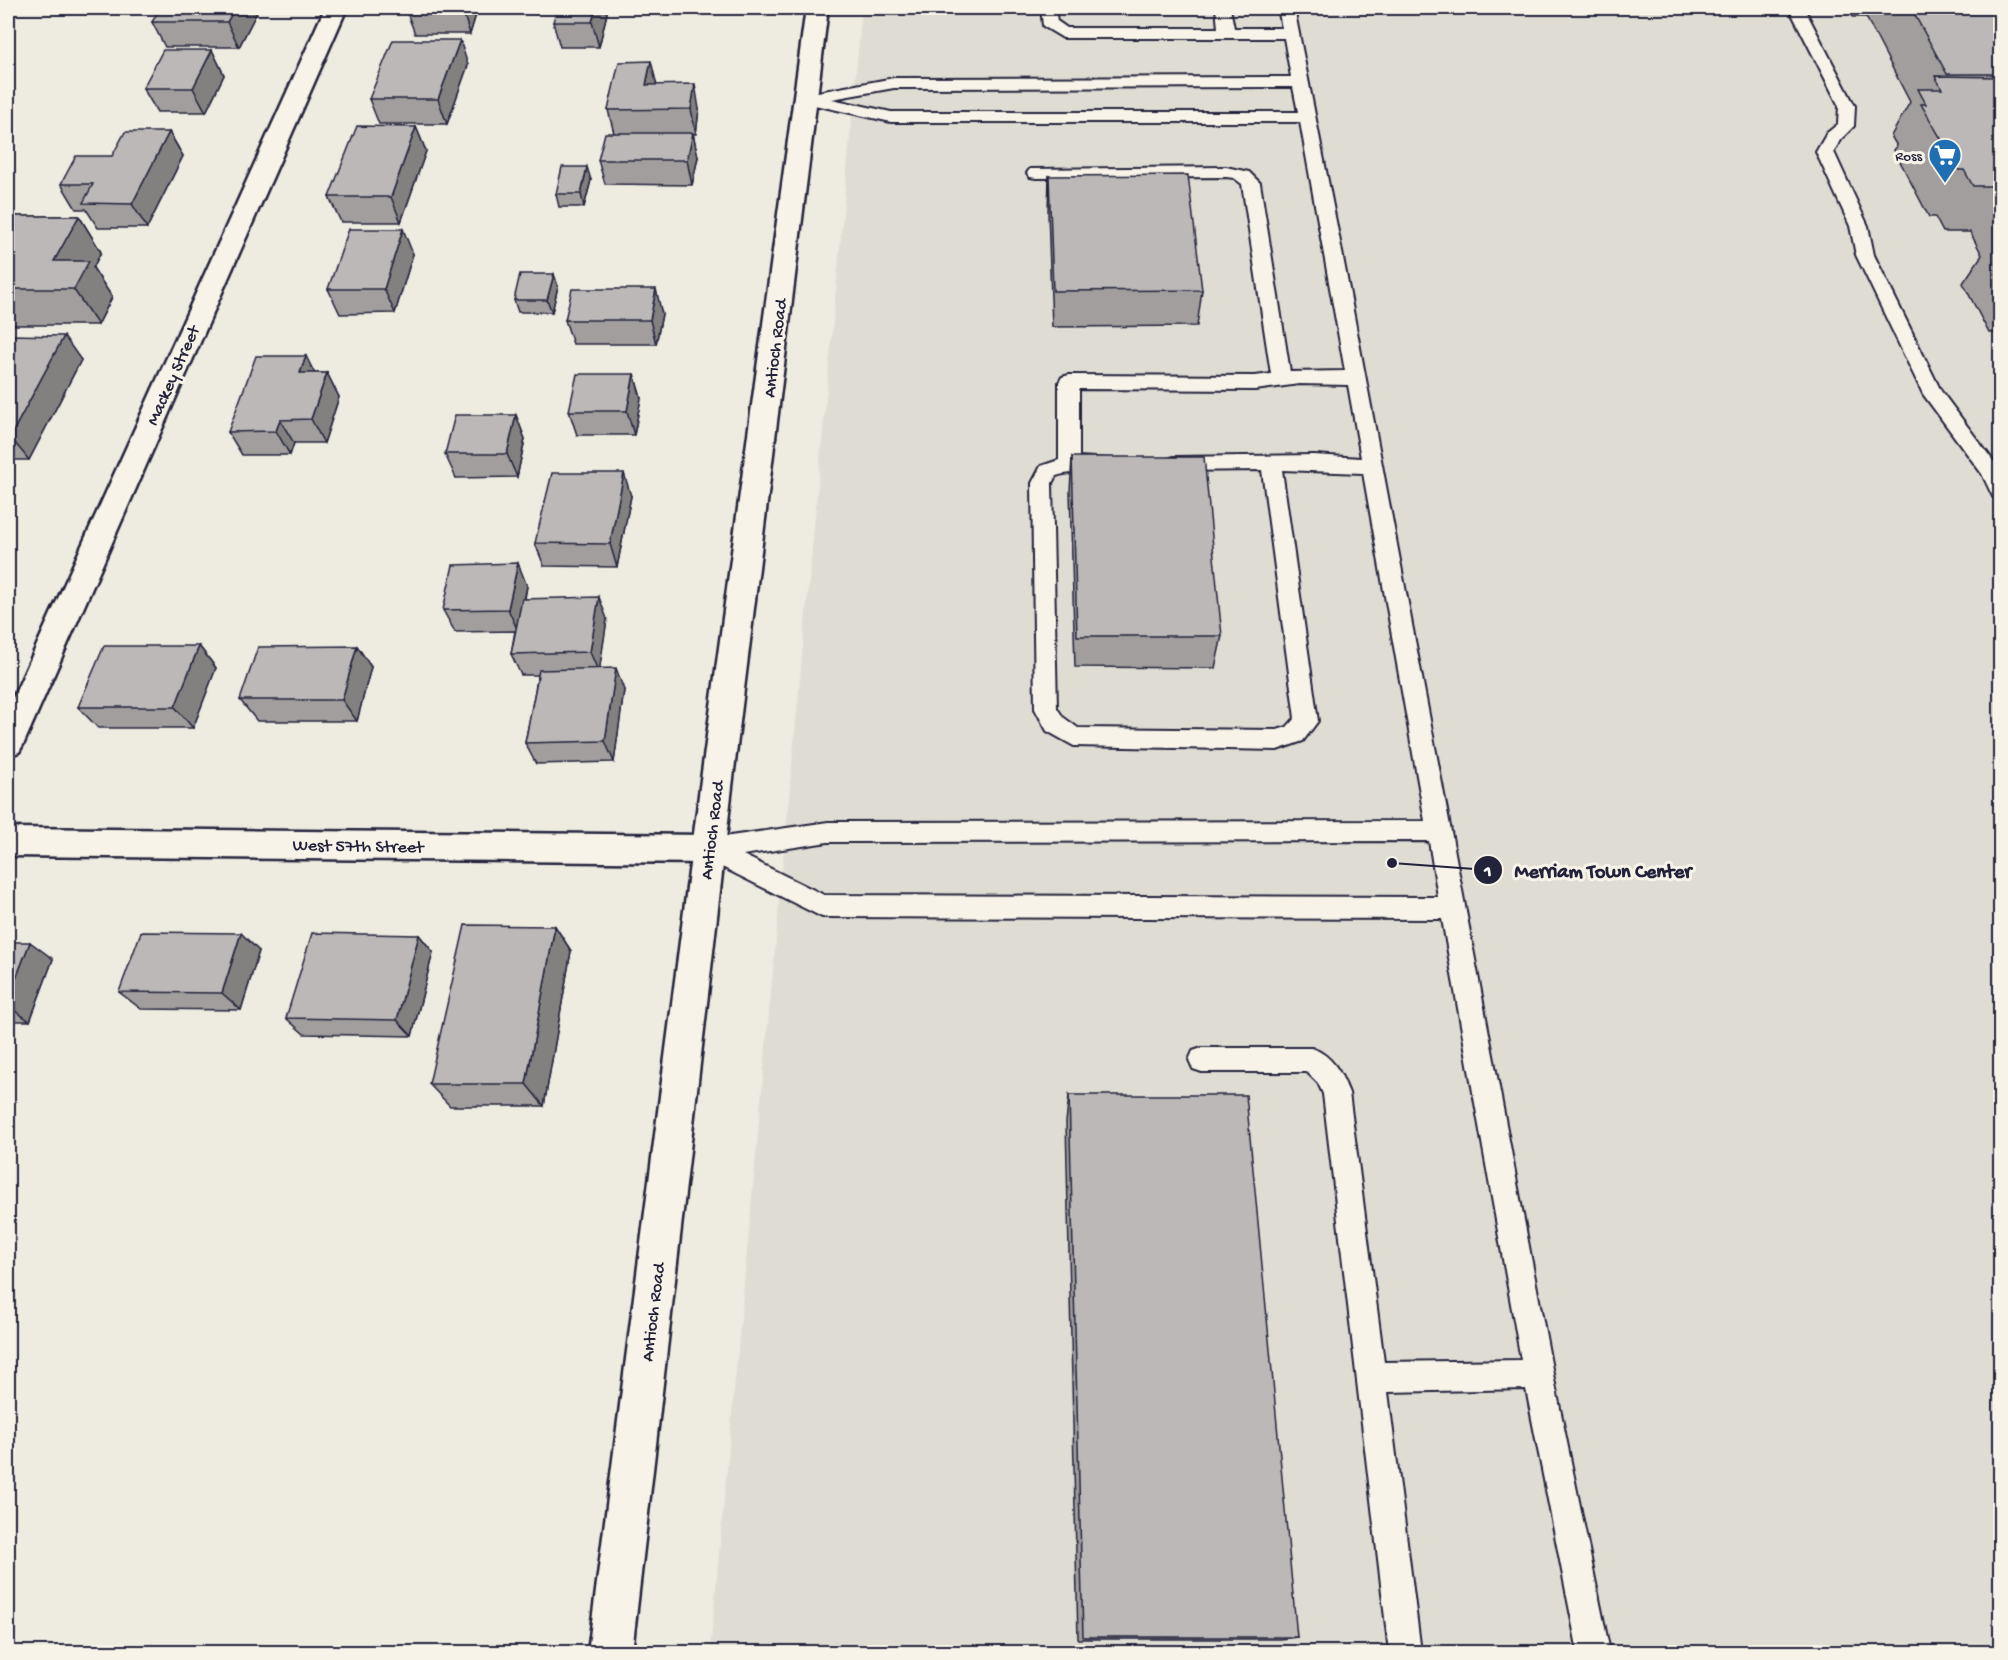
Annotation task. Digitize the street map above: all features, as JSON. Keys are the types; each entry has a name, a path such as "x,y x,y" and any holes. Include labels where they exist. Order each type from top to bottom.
{"main road":[{"name":"Mackey Street","path":"8,743 336,8"},
{"name":"Antioch Road","path":"610,1653 708,849 817,8"},
{"name":"West 57th Street","path":"8,842 708,849"}],"lane":[{"path":"1048,8 1049,22 1063,33 1290,33"},
{"path":"1223,8 1227,33"},
{"path":"1286,8 1321,187 1538,1374 1594,1653"},
{"path":"1796,8 1847,106 1846,126 1833,137 1825,152 1859,226 1865,255 1933,394 1991,471 2001,492"},
{"path":"807,99 894,83 1299,82"},
{"path":"807,99 891,117 1306,117"},
{"path":"1036,173 1226,171 1240,173 1247,178 1251,183 1281,380"},
{"path":"1069,464 1069,382 1255,383 1299,377 1356,378"},
{"path":"1152,464 1271,463 1372,466"},
{"path":"1128,464 1069,464 1048,471 1042,483 1046,709 1055,724 1074,737 1277,740 1294,734 1307,721 1271,463"},
{"path":"708,849 828,832 1439,831"},
{"path":"708,849 822,906 1453,908"},
{"path":"1202,1060 1312,1060 1327,1074 1336,1094 1405,1653"},
{"path":"1372,1377 1538,1374"}],"shaded area":[{"path":"862,8 2000,8 2000,1652 710,1652"}],"building":[{"path":"160,8 235,8 227,22 152,22"},
{"path":"407,8 463,8 406,10"},
{"path":"557,8 596,8 592,22 553,22"},
{"path":"1911,8 2001,8 2001,74 1947,74"},
{"path":"393,40 460,40 438,99 369,99"},
{"path":"163,50 212,50 193,88 143,88"},
{"path":"651,61 646,85 695,84 691,109 608,110 619,62"},
{"path":"1935,76 2001,77 2001,186 1973,186 1964,170 1959,170 1921,104 1926,104 1918,89 1942,89"},
{"path":"357,126 416,127 391,197 329,197"},
{"path":"125,132 169,132 132,204 83,203 93,184 61,184 76,156 112,156"},
{"path":"605,133 693,133 687,160 598,160"},
{"path":"562,167 587,167 581,194 556,194"},
{"path":"1188,175 1202,290 1053,291 1049,176"},
{"path":"8,216 79,216 54,261 89,261 74,289 8,289"},
{"path":"349,229 403,229 384,289 328,289"},
{"path":"1995,237 2001,237 2001,247"},
{"path":"520,274 554,274 547,300 514,300"},
{"path":"572,289 656,289 650,320 565,320"},
{"path":"8,335 64,336 10,437 8,437"},
{"path":"256,356 306,356 300,373 327,373 311,419 280,420 276,431 228,432"},
{"path":"577,374 634,374 627,411 569,411"},
{"path":"455,415 516,415 507,454 445,454"},
{"path":"1072,457 1204,457 1222,636 1077,636"},
{"path":"552,473 624,473 610,544 535,543"},
{"path":"518,563 508,609 443,610 453,565"},
{"path":"599,597 590,652 511,654 522,599"},
{"path":"104,646 199,646 175,707 78,707"},
{"path":"357,646 342,700 240,700 258,647"},
{"path":"616,668 605,741 525,743 539,670"},
{"path":"465,925 555,926 526,1084 429,1084"},
{"path":"141,932 241,933 222,993 119,992"},
{"path":"312,933 419,935 397,1020 286,1018"},
{"path":"8,942 30,942 8,999"},
{"path":"1069,1095 1246,1095 1297,1637 1083,1637"}],"place":[{"name":"Ross","path":"1945,184"},
{"name":"Merriam Town Center","path":"1392,863"}]}
